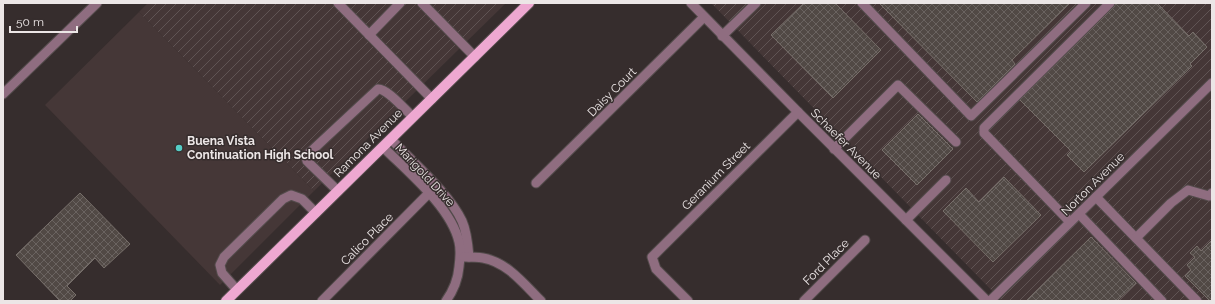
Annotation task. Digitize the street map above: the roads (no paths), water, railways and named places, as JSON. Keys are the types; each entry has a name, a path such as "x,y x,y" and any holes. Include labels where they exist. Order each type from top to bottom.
{"main road":[{"name":"Ramona Avenue","path":"226,301 529,3"}],"street":[{"path":"3,94 97,3"},
{"path":"338,3 432,99"},
{"path":"369,35 400,3"},
{"path":"422,3 475,57"},
{"name":"Schaefer Avenue","path":"691,3 834,149 987,301"},
{"path":"722,36 756,3"},
{"path":"862,3 971,116 1086,3"},
{"path":"1070,222 984,133 984,128 1110,3"},
{"name":"Daisy Court","path":"536,183 704,17"},
{"name":"Norton Avenue","path":"990,301 1212,83"},
{"path":"834,149 898,85 956,142"},
{"path":"338,191 307,161 306,156 378,89 382,89 392,97 413,117"},
{"name":"Geranium Street","path":"688,301 656,270 652,257 798,112"},
{"name":"Marigold Drive","path":"390,139 440,190 456,211 465,228 468,242 464,257"},
{"name":"Marigold Drive","path":"383,147 443,209 454,227 464,257"},
{"path":"906,220 946,180"},
{"path":"1136,238 1171,203 1188,190 1209,196 1212,193"},
{"name":"Calico Place","path":"322,301 429,193"},
{"path":"237,290 222,273 220,265 224,257 283,199 291,195 302,199 316,213"},
{"path":"1096,197 1197,301"},
{"path":"1079,214 1162,301"},
{"name":"Ford Place","path":"804,301 865,240"},
{"path":"446,301 452,293 464,257 485,259 505,267 541,301"}],"place":[{"name":"Buena Vista Continuation High School","path":"179,148"}]}
